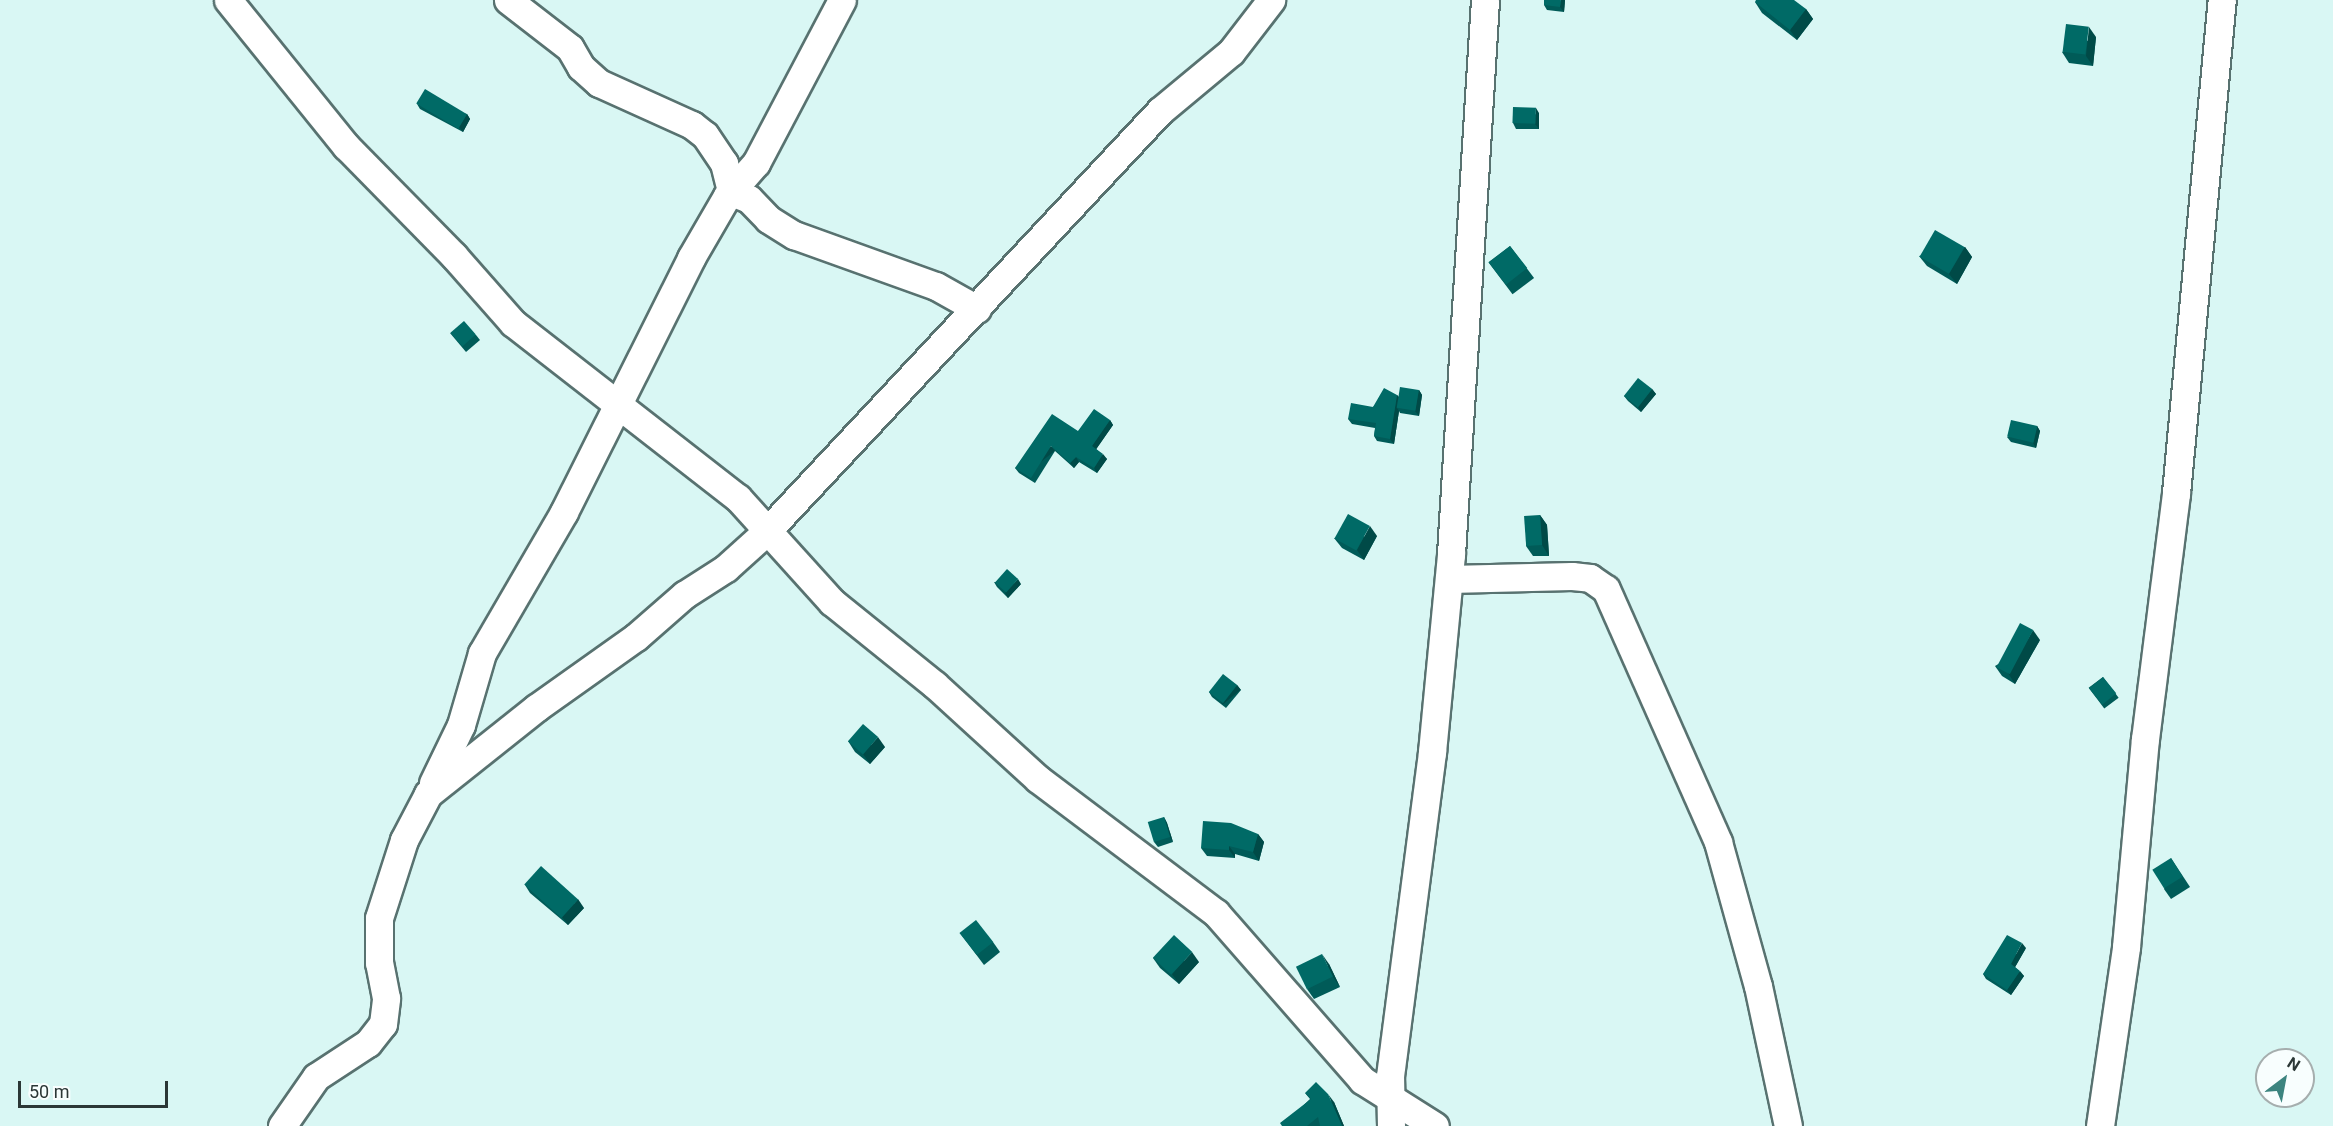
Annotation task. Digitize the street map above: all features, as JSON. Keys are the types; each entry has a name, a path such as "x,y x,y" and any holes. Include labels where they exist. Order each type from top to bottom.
{"street":[{"path":"228,0 346,146 454,256 502,313 738,498 832,602 934,686 1038,779 1216,913 1390,1113 1435,1126"},
{"path":"508,0 570,48 581,67 599,83 692,125 705,135 724,163 731,192"},
{"path":"282,1126 316,1077 368,1043 383,1024 387,998 379,963 379,918 404,840 460,725 482,653 564,512 691,258 731,192 756,163 842,0"},
{"path":"428,794 536,708 636,637 684,595 726,568 768,530 1160,111 1231,52 1271,0"},
{"path":"1390,1113 1449,579 1485,0"},
{"path":"2100,1126 2126,948 2145,738 2176,493 2222,0"},
{"path":"731,192 749,199 768,219 794,235 936,286 977,309"},
{"path":"1449,579 1572,576 1590,578 1606,589 1718,842 1758,986 1788,1126"}],"building":[{"path":"1544,0 1561,0 1560,7 1544,5"},
{"path":"1756,0 1794,0 1806,9 1790,30 1755,2"},
{"path":"2066,24 2089,27 2085,55 2063,52"},
{"path":"425,89 467,114 458,129 416,104"},
{"path":"1513,107 1536,108 1535,124 1512,123"},
{"path":"1935,230 1964,247 1949,274 1920,257"},
{"path":"1510,246 1527,268 1506,285 1489,263"},
{"path":"464,321 476,335 462,346 450,333"},
{"path":"1638,378 1652,389 1638,407 1624,396"},
{"path":"1400,387 1419,390 1415,411 1397,408"},
{"path":"1384,388 1397,395 1390,439 1374,436 1376,423 1348,419 1351,403 1373,407"},
{"path":"1094,409 1110,420 1092,446 1103,454 1094,468 1076,457 1070,463 1051,446 1031,478 1015,468 1052,414 1078,431"},
{"path":"2011,420 2037,426 2033,443 2007,437"},
{"path":"1348,514 1370,526 1356,551 1334,538"},
{"path":"1540,515 1542,545 1526,546 1524,516"},
{"path":"1007,569 1018,579 1006,592 995,582"},
{"path":"2020,623 2033,630 2010,674 1997,667"},
{"path":"1223,674 1237,685 1223,703 1209,692"},
{"path":"2103,677 2116,693 2102,705 2089,688"},
{"path":"863,724 878,737 863,754 848,741"},
{"path":"1164,817 1170,837 1154,842 1148,822"},
{"path":"1203,821 1231,823 1258,834 1253,852 1229,846 1229,850 1201,848"},
{"path":"2171,858 2183,877 2164,888 2152,870"},
{"path":"541,866 578,899 561,918 524,885"},
{"path":"976,920 993,942 977,955 959,933"},
{"path":"1174,935 1192,952 1171,975 1153,958"},
{"path":"2007,935 2022,943 2011,964 2020,971 2007,990 1983,974"},
{"path":"1322,954 1333,976 1307,989 1296,967"},
{"path":"1316,1082 1328,1094 1342,1126 1320,1126 1318,1117 1307,1126 1282,1126 1280,1123 1311,1099 1305,1093"}]}
